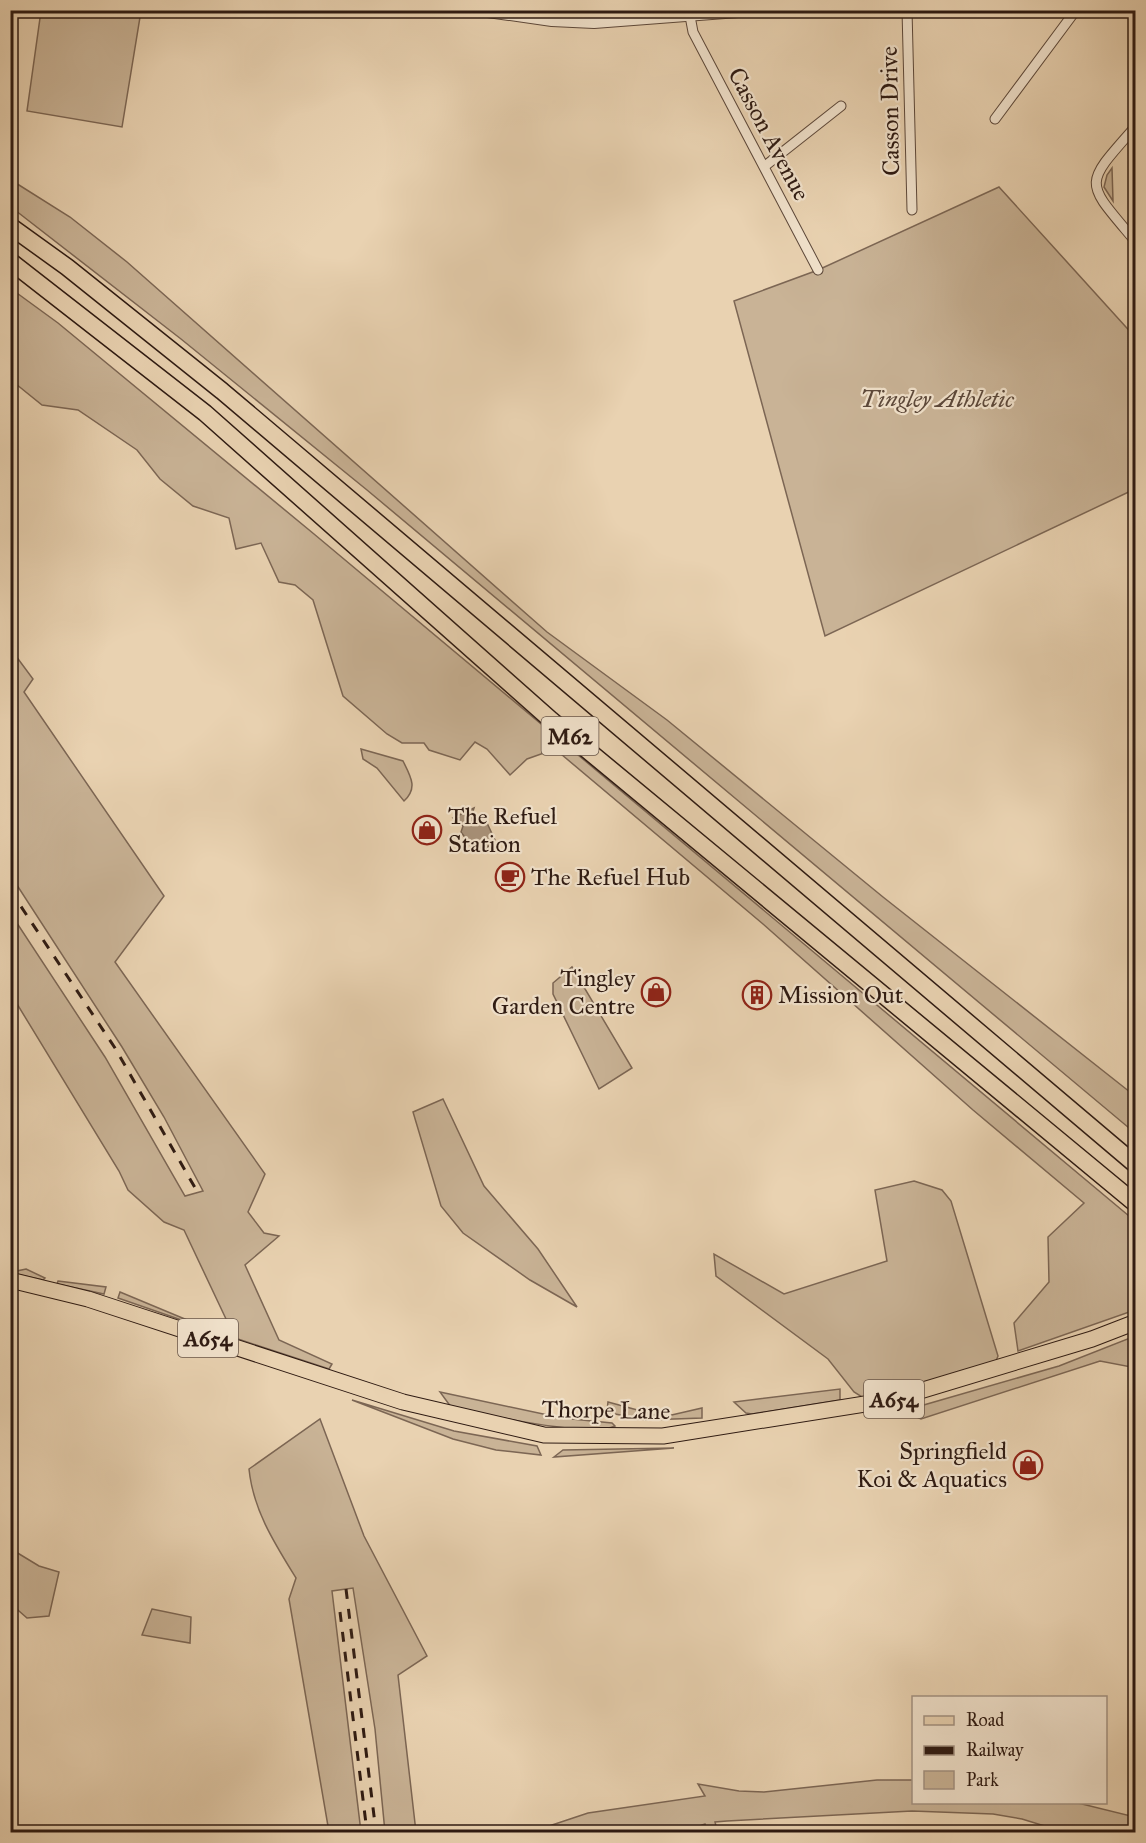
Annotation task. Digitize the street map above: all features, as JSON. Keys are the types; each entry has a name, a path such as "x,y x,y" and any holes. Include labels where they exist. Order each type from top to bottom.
{"highway":[{"name":"M62","path":"10,226 67,267 222,391 1136,1165"},
{"name":"M62","path":"10,261 205,413 551,720 1136,1204"}],"main road":[{"name":"Thorpe Lane","path":"10,1280 88,1299 404,1402 544,1435 663,1436 890,1400 1092,1339 1136,1322"}],"street":[{"path":"481,10 533,18 594,22 751,10"},
{"name":"Casson Drive","path":"907,10 912,210"},
{"path":"995,119 1076,10"},
{"name":"Casson Avenue","path":"690,16 693,32 818,270"},
{"path":"765,166 841,106"},
{"path":"1136,126 1103,163 1095,182 1100,199 1136,242"}],"green space":[{"path":"41,11 141,11 122,127 27,111"},
{"path":"1112,168 1113,201 1104,187 1107,175"},
{"path":"11,180 70,217 127,262 547,632 667,720 883,897 1135,1096 1135,1133 367,490 181,339 11,207"},
{"name":"Tingley Athletic","path":"999,187 1135,337 1135,489 825,636 734,301 818,270"},
{"path":"10,288 58,323 314,534 1135,1221 1135,1310 1018,1351 1014,1323 1049,1282 1048,1237 1084,1203 973,1110 763,924 555,749 527,759 510,775 487,749 475,742 460,760 429,750 424,743 402,743 387,734 343,696 313,600 295,585 279,582 261,543 236,549 229,518 193,506 160,479 137,450 78,410 42,405 11,380"},
{"path":"10,648 33,679 24,692 164,896 115,962 265,1174 248,1212 264,1233 279,1236 245,1265 279,1340 332,1364 329,1369 235,1338 184,1230 164,1222 128,1190 119,1171 11,994 11,914 105,1057 185,1196 203,1191 164,1117 122,1047 11,876"},
{"path":"361,749 403,761 412,782 411,792 404,801 377,768 363,759"},
{"path":"572,967 632,1068 599,1089 553,994 553,983"},
{"path":"443,1099 484,1186 538,1249 577,1307 530,1280 463,1233 441,1206 413,1112"},
{"path":"914,1181 942,1190 951,1201 998,1356 996,1361 907,1388 862,1397 854,1392 828,1359 716,1276 714,1254 784,1294 887,1261 875,1190"},
{"path":"26,1269 45,1278 43,1280 16,1274 17,1271"},
{"path":"58,1281 106,1287 104,1294 57,1284"},
{"path":"120,1292 216,1332 118,1298"},
{"path":"1135,1336 1135,1359 1131,1367 1100,1361 921,1419 903,1411 1059,1366"},
{"path":"840,1389 840,1400 752,1414 746,1413 734,1402"},
{"path":"440,1392 562,1418 612,1423 615,1426 583,1429 510,1419 451,1407"},
{"path":"352,1400 454,1431 537,1446 541,1455 496,1450 453,1439"},
{"path":"608,1402 663,1417 702,1408 702,1418 646,1420 610,1413 607,1411"},
{"path":"320,1419 364,1536 427,1656 398,1675 416,1832 385,1832 375,1729 353,1588 332,1591 361,1832 329,1832 289,1599 296,1578 260,1513 249,1469"},
{"path":"674,1448 554,1457 563,1450"},
{"path":"11,1549 39,1566 59,1572 49,1616 27,1618 11,1604"},
{"path":"152,1609 191,1617 190,1643 142,1635"},
{"path":"877,1780 912,1780 912,1804 1082,1804 1135,1817 1135,1832 1064,1832 1022,1819 993,1814 912,1811 715,1822 717,1830 708,1832 705,1824 683,1832 531,1832 588,1813 705,1796 698,1784 739,1791 764,1792"}],"shaded area":[{"path":"474,808 472,814 487,823 495,840 483,852 471,846 461,832 463,826 453,818"}],"railway":[{"path":"10,890 115,1048 198,1193"},
{"path":"346,1589 376,1832"},
{"path":"340,1612 367,1832"}],"place":[{"name":"The Refuel Station","path":"427,830"},
{"name":"The Refuel Hub","path":"510,877"},
{"name":"Tingley Garden Centre","path":"656,992"},
{"name":"Mission Out","path":"757,995"},
{"name":"Springfield Koi & Aquatics","path":"1028,1465"}]}
